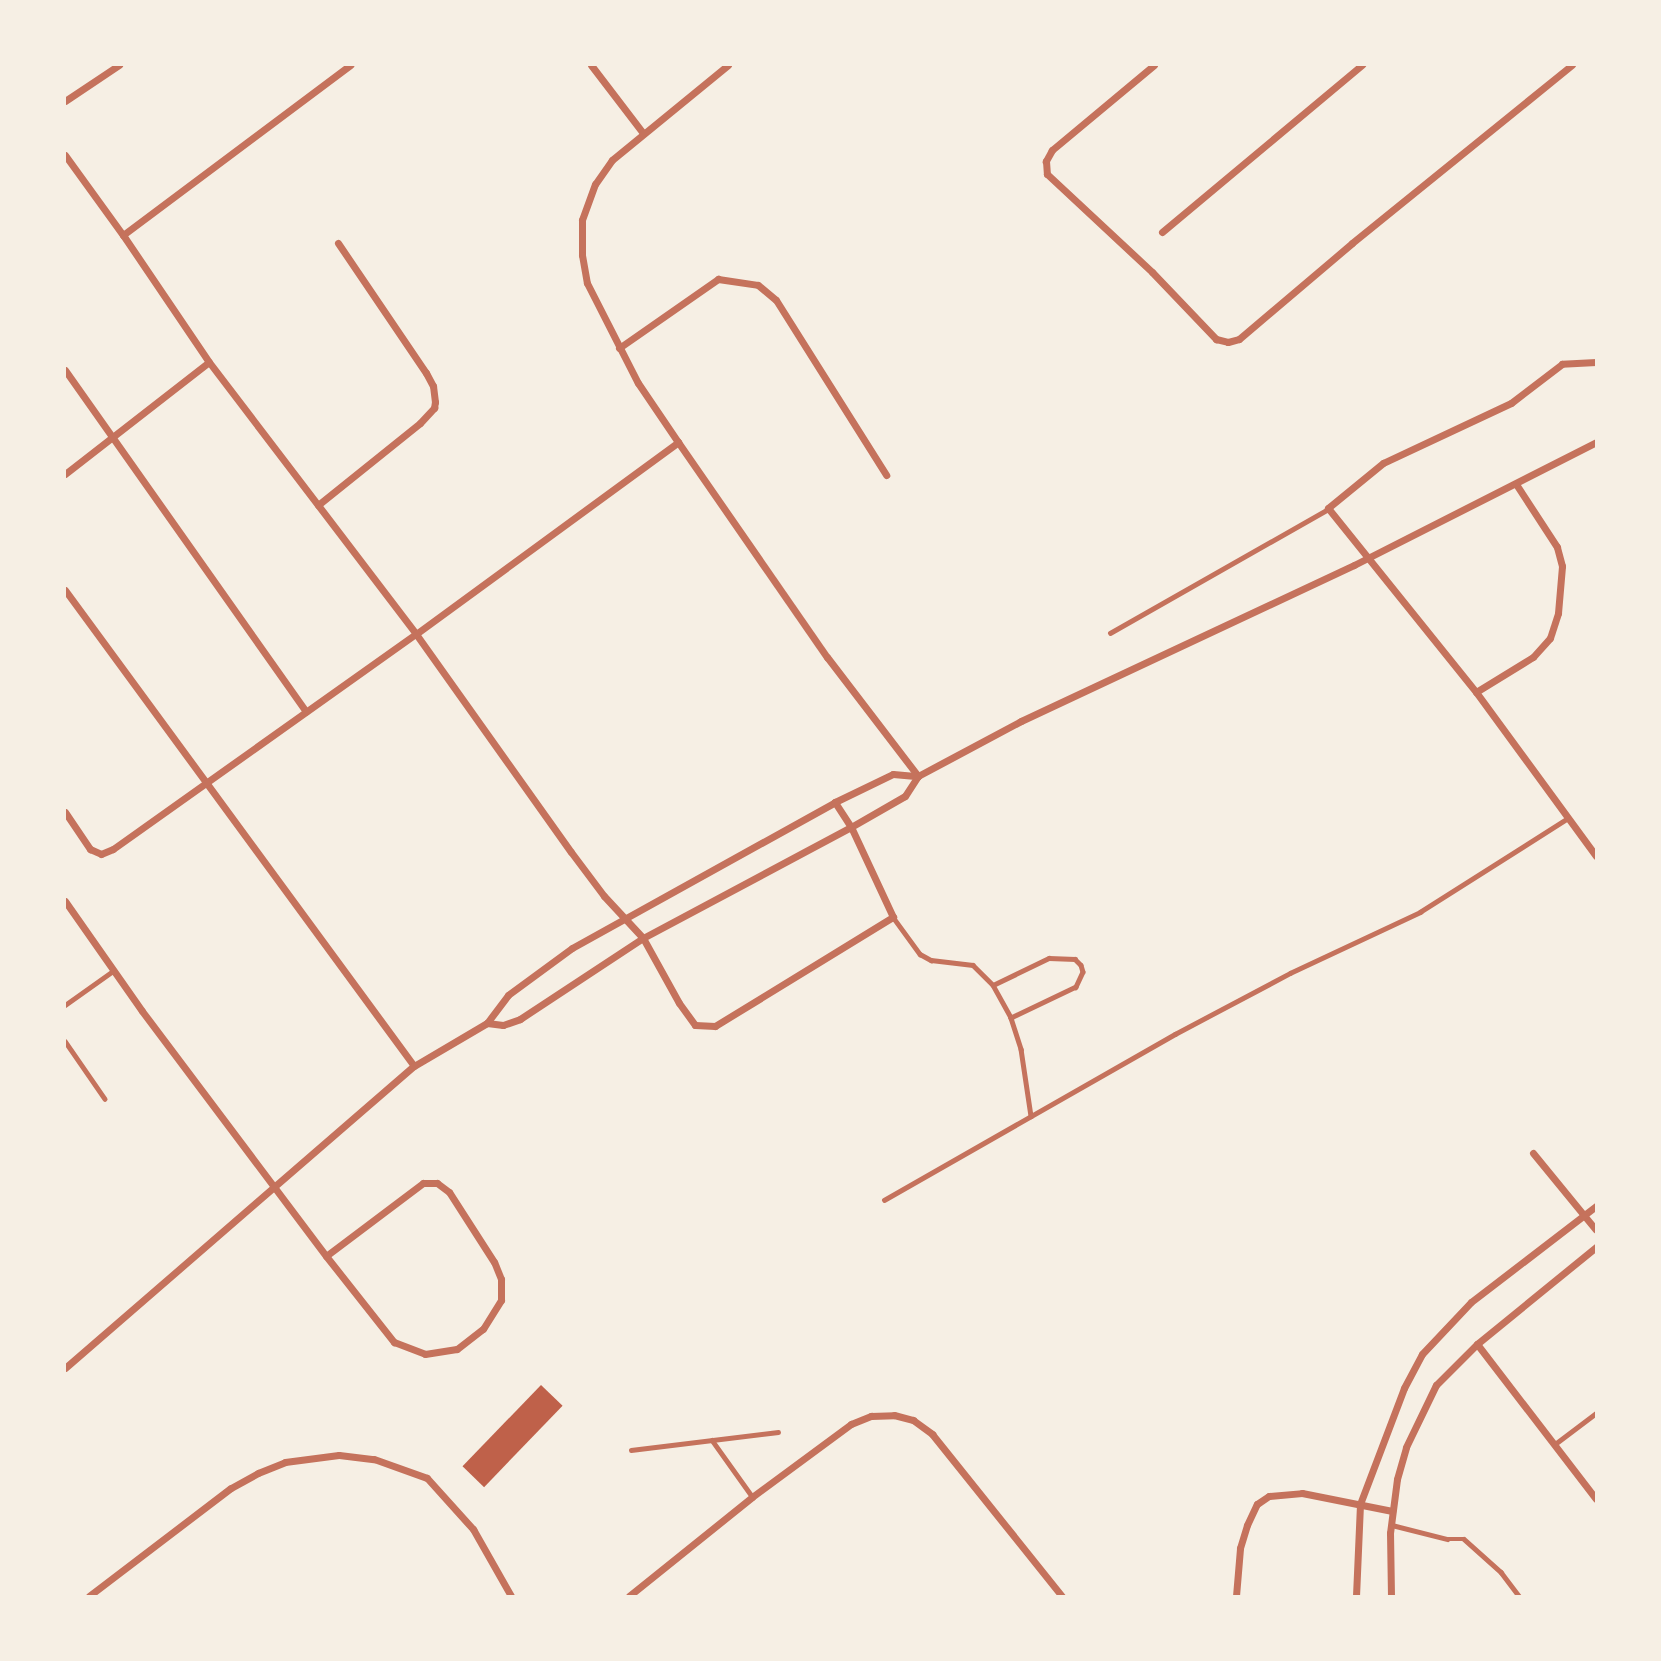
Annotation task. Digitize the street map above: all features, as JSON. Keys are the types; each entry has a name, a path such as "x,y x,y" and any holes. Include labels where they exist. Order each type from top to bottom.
{"street":[{"path":"65,101 119,65"},
{"path":"123,235 351,65"},
{"path":"591,65 643,132"},
{"path":"728,65 643,132 612,160 595,184 582,220 582,255 587,283 619,348 678,442 827,657 918,776"},
{"path":"1154,65 1052,150 1046,161 1047,174 1152,272 1216,339 1228,342 1239,339 1341,251 1572,65"},
{"path":"1162,232 1362,65"},
{"path":"65,155 209,362 416,634 571,852 604,896 643,937 688,1018 695,1025 710,1027 893,917 851,827 835,802"},
{"path":"318,505 420,423 434,408 435,402 426,373 338,243"},
{"path":"619,348 718,279 758,285 776,300 886,475"},
{"path":"65,474 209,362"},
{"path":"1596,362 1562,364 1511,403 1383,463 1328,508 1476,692 1596,856"},
{"path":"65,370 306,712"},
{"path":"65,812 90,849 101,854 113,849 416,634 678,442"},
{"path":"487,1023 503,1025 520,1019 643,937 851,827 905,796 918,776 1021,721 1225,627 1596,442"},
{"path":"1476,692 1532,657 1549,639 1558,613 1562,566 1557,547 1516,484"},
{"path":"65,590 414,1066"},
{"path":"65,1368 274,1184 414,1066 487,1023 508,995 522,983 625,916 835,802 893,774 918,776"},
{"path":"65,901 326,1256 394,1342 425,1354 442,1353 471,1340 493,1316 501,1300 501,1279 494,1262 449,1192 437,1183 424,1182 326,1256"},
{"path":"1533,1153 1596,1230"},
{"path":"1356,1596 1360,1504 1404,1388 1422,1354 1471,1302 1596,1206"},
{"path":"1391,1596 1392,1511 1406,1447 1436,1385 1476,1344 1596,1247"},
{"path":"1476,1344 1596,1499"},
{"path":"629,1596 752,1497 851,1424 871,1416 894,1415 914,1420 932,1434 1062,1596"},
{"path":"89,1596 231,1489 258,1473 285,1462 340,1455 374,1459 428,1478 473,1529 511,1596"},
{"path":"1236,1596 1240,1548 1258,1504 1269,1496 1302,1493 1392,1511"}],"lane":[{"path":"1110,633 1328,508"},
{"path":"884,1200 1175,1034 1290,973 1420,912 1568,818"},
{"path":"893,917 920,954 931,960 973,965 993,985 1011,1018 1021,1049 1031,1116"},
{"path":"993,985 1049,958 1075,959 1081,965 1083,972 1076,987 1011,1018"},
{"path":"65,1004 114,971"},
{"path":"65,1041 105,1100"},
{"path":"1554,1445 1596,1413"},
{"path":"631,1450 778,1432"},
{"path":"712,1440 752,1497"},
{"path":"1391,1525 1447,1539 1464,1539 1501,1572 1519,1596"}],"building":[{"path":"541,1385 563,1406 484,1487 463,1466"}]}
